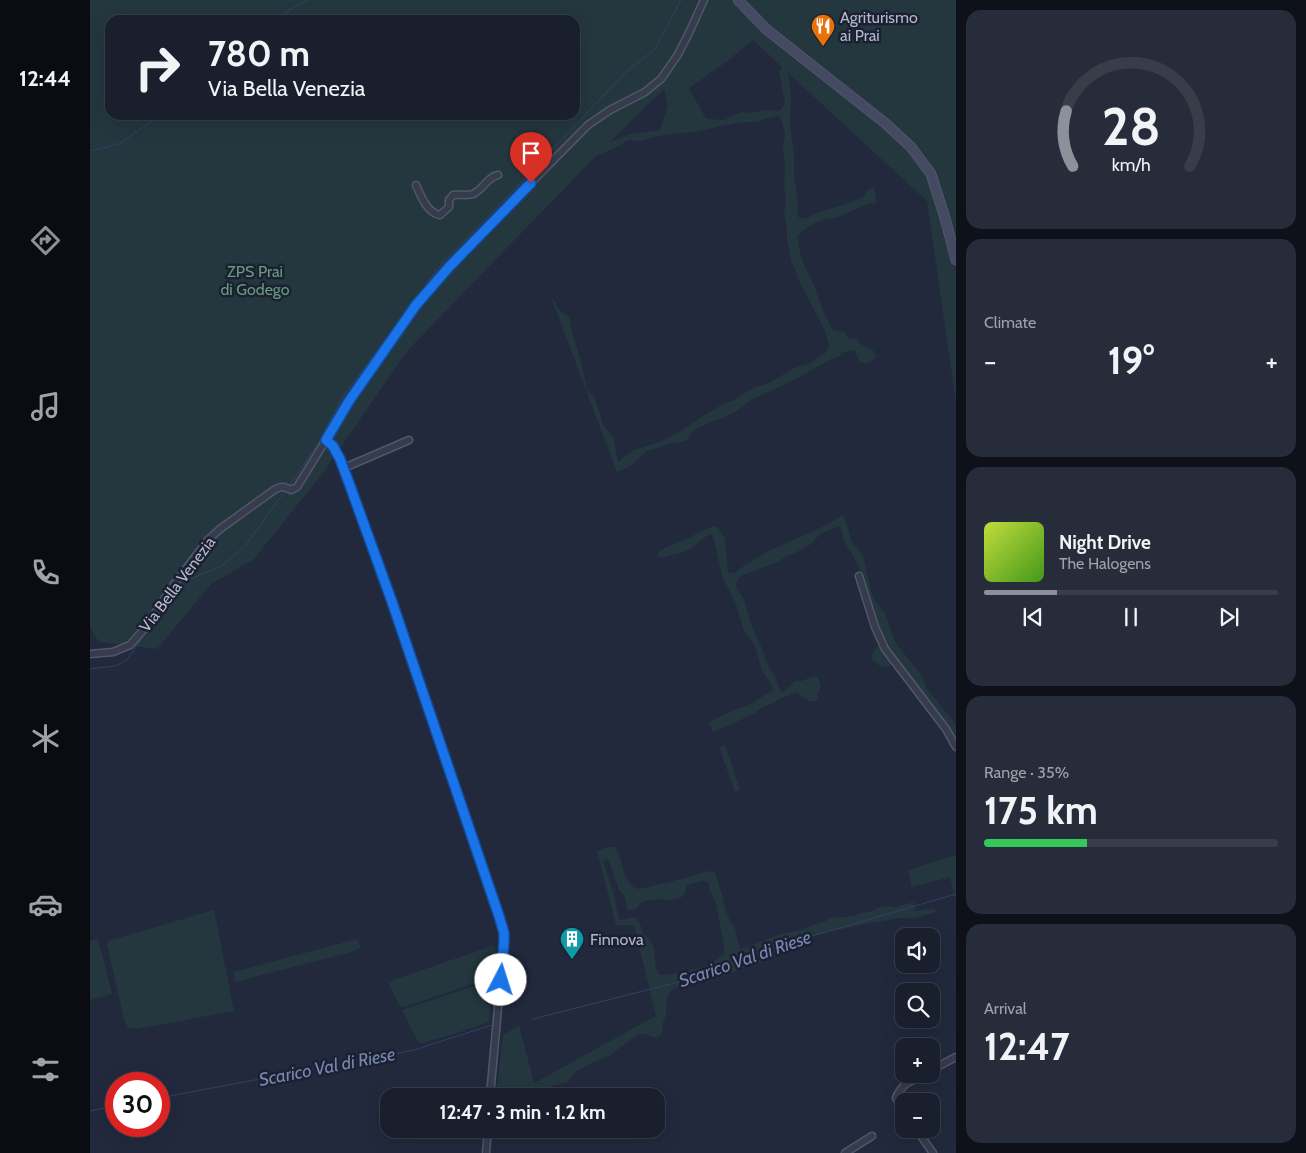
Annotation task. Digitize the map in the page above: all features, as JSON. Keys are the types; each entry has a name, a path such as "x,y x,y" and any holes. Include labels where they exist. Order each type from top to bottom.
{"main road":[{"path":"738,0 766,29 885,122 912,146 931,174 956,260"}],"street":[{"name":"Via Bella Venezia","path":"90,654 113,652 130,645 145,628 176,582 208,540 220,529 279,487 297,487 349,401 416,305 487,227 588,125 610,110 645,92 661,79 677,56 704,0"},
{"path":"416,185 427,206 440,216 449,207 449,200 453,195 477,192 494,176 498,175"},
{"path":"326,440 333,446 344,468 504,933 491,1088"},
{"path":"344,468 409,440"},
{"path":"859,576 875,627 885,649 946,729 956,747"},
{"path":"940,1065 956,1057"},
{"path":"898,1093 908,1083"},
{"path":"845,1153 872,1136"},
{"path":"486,1153 487,1138"},
{"path":"922,1138 933,1153"}],"green space":[{"name":"ZPS Prai di Godego","path":"90,0 956,0 956,402 927,201 788,73 791,94 790,124 798,217 806,218 854,201 861,198 874,187 877,203 862,206 839,217 819,221 804,230 797,237 802,261 833,330 844,332 849,339 855,339 873,350 876,357 872,361 866,363 859,361 855,351 851,350 841,353 840,356 829,360 798,378 749,401 737,411 698,428 691,433 687,440 647,451 629,467 617,472 551,297 559,309 569,317 587,390 595,398 603,425 613,437 618,462 634,450 660,442 681,431 723,404 734,400 753,388 769,383 794,368 809,364 825,353 829,346 825,331 792,264 784,213 786,201 783,147 785,135 779,116 757,122 741,122 639,141 628,140 596,156 407,351 323,473 254,559 211,584 157,649 99,642 90,628","holes":["753,40 782,67 779,73 785,104 780,110 776,111 742,112 724,120 706,119 689,88","664,89 668,106 660,130 628,135 610,142"]},
{"path":"842,515 846,521 853,545 856,546 863,556 873,598 885,614 895,642 921,675 927,689 954,722 956,726 956,745 934,707 893,661 885,668 872,660 874,651 881,645 859,568 839,526 821,533 811,544 780,561 743,575 736,584 744,599 756,637 780,690 783,692 795,681 802,681 813,676 817,677 821,687 817,694 817,701 809,701 797,692 780,698 774,703 759,709 754,714 713,732 709,722 749,705 772,691 773,687 762,671 756,648 744,631 736,604 722,576 713,536 710,534 692,548 681,553 658,557 658,553 664,548 714,526 718,528 725,538 728,572 735,573 769,551 829,524"},
{"path":"725,745 740,790 735,792 719,747"},
{"path":"608,847 615,847 626,877 634,887 639,889 704,872 712,871 715,873 725,909 731,923 734,925 740,949 781,934 801,930 830,918 854,916 873,911 876,908 896,907 914,902 915,911 934,909 936,912 914,918 899,918 860,925 809,937 793,950 758,964 742,968 722,977 698,981 675,988 668,996 661,1035 652,1037 638,1034 609,1056 575,1072 568,1082 550,1088 497,1088 503,1035 519,1025 534,1083 656,1016 634,925 616,925 597,851","holes":["606,859 609,861 619,890 624,895 628,910 635,910 644,901 682,897 689,884 708,882 716,904 725,952 709,965 660,975 657,970 653,944 643,934 638,921 635,917 619,919 613,891 603,861"]},
{"path":"956,855 956,902 950,877 912,887 908,870"},
{"path":"214,910 234,1011 136,1029 128,1028 124,1019 107,945 108,941"},
{"path":"98,939 112,993 90,1000 90,941"},
{"path":"357,939 361,948 351,952 235,982 233,972"},
{"path":"492,946 496,948 493,977 402,1008 388,982"},
{"path":"492,980 489,1022 422,1043 418,1042 402,1010"}],"waterway":[{"path":"281,15 307,0"},
{"path":"413,302 438,268 627,71 655,49 681,0"},
{"path":"90,151 119,144 154,120"},
{"path":"288,486 321,438 343,396 408,310"},
{"path":"183,582 222,566 245,546 285,491"},
{"path":"90,669 115,666 127,660 179,585"},
{"name":"Scarico Val di Riese","path":"533,1019 682,981 802,939 956,894"},
{"name":"Scarico Val di Riese","path":"170,1096 414,1050 492,1025"},
{"name":"Scarico Val di Riese","path":"90,1111 105,1108"}],"place":[{"name":"Agriturismo ai Prai","path":"823,47"},
{"name":"Finnova","path":"572,960"}],"route":[{"path":"501,980 504,933 499,916 391,599 349,483 340,459 333,446 326,440 349,401 416,305 449,267 531,183"}]}
